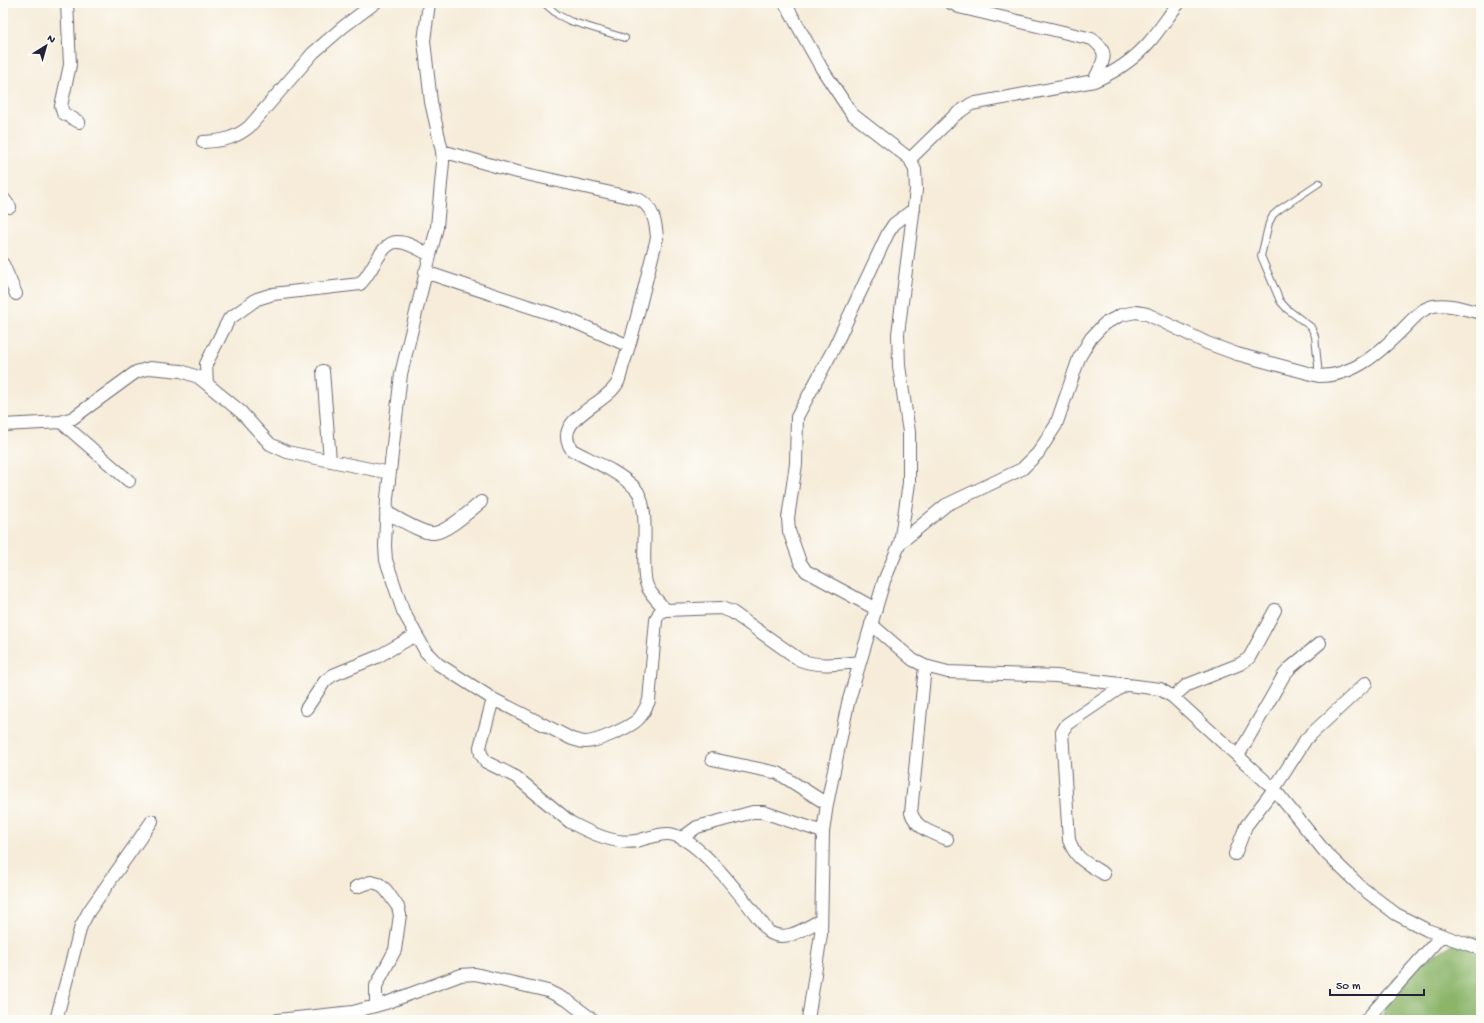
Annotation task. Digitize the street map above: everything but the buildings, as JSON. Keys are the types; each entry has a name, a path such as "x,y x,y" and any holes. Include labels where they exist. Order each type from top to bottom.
{"street":[{"path":"67,3 70,65 61,106 62,113 79,122"},
{"path":"203,142 220,141 239,135 249,127 313,53 343,26 375,3"},
{"path":"429,3 424,41 431,102 442,150 438,217 403,360 386,512 386,560 403,611 426,652 438,664 493,699 572,739 584,742 594,741 636,722 644,712 649,701 656,620 659,613 666,610 721,608 732,612 806,662 823,665 860,662"},
{"path":"785,3 822,69 852,114 910,159 915,170 916,190 898,334 899,366 909,432 910,464 900,543 884,581 848,703 827,804 824,832 821,934 808,1020"},
{"path":"951,3 959,8 1092,39 1101,45 1104,51 1104,58 1094,81"},
{"path":"910,159 955,115 971,104 1094,81 1112,74 1138,54 1151,40 1173,5"},
{"path":"442,150 513,171 645,202 650,208 656,225 657,238 629,346 618,382 611,391 574,421 567,433 567,443 572,450 625,479 636,489 640,497 644,516 646,583 651,593 666,610"},
{"path":"876,609 816,578 806,571 800,562 788,531 796,458 797,416 835,346 888,233 894,224 914,209"},
{"path":"206,384 206,364 229,319 257,299 273,294 360,284 366,279 384,249 391,243 398,242 407,244 430,254"},
{"path":"3,264 16,294"},
{"path":"425,272 570,320 629,346"},
{"path":"900,543 946,505 1022,469 1038,454 1056,426 1079,358 1091,338 1100,329 1121,315 1136,312 1147,314 1237,354 1319,376 1331,376 1345,373 1367,361 1383,349 1423,310 1435,305 1477,312 1481,310"},
{"path":"3,425 61,422 73,418 136,372 150,368 189,373 206,384 241,412 270,444 277,448 287,452 390,473"},
{"path":"323,371 330,461"},
{"path":"61,422 129,481"},
{"path":"386,512 424,531 434,533 442,530 481,502"},
{"path":"1173,697 1187,685 1240,664 1249,658 1275,610"},
{"path":"871,624 904,653 925,666 948,672 1056,676 1160,689 1173,697 1274,789 1326,853 1362,888 1396,914 1427,930 1481,949"},
{"path":"306,709 325,681 333,675 377,657 416,635"},
{"path":"1238,756 1284,675 1290,668 1320,643"},
{"path":"925,666 911,813 915,822 922,828 947,839"},
{"path":"1235,854 1246,826 1274,789 1306,740 1366,682"},
{"path":"1104,874 1078,858 1072,850 1069,840 1062,732 1067,724 1126,684"},
{"path":"493,699 480,746 481,754 486,762 516,777 560,815 579,827 625,842 668,834 682,838 691,844 732,884 766,928 775,936 789,936 821,920"},
{"path":"712,759 778,773 827,804"},
{"path":"682,838 698,827 753,812 762,812 824,832"},
{"path":"56,1020 81,926 89,911 152,821"},
{"path":"356,887 370,882 379,884 386,890 398,907 400,915 395,950 376,986 376,1006"},
{"path":"1366,1020 1442,935"},
{"path":"278,1020 334,1015 376,1006 461,975 475,974 548,991 568,1001 593,1020"}],"lane":[{"path":"544,3 558,15 570,21 625,38"},
{"path":"1319,183 1273,215 1269,223 1261,256 1280,301 1287,309 1311,326 1316,336 1319,376"}],"green space":[{"path":"1469,935 1481,939 1481,1020 1381,1020 1394,978"}]}
